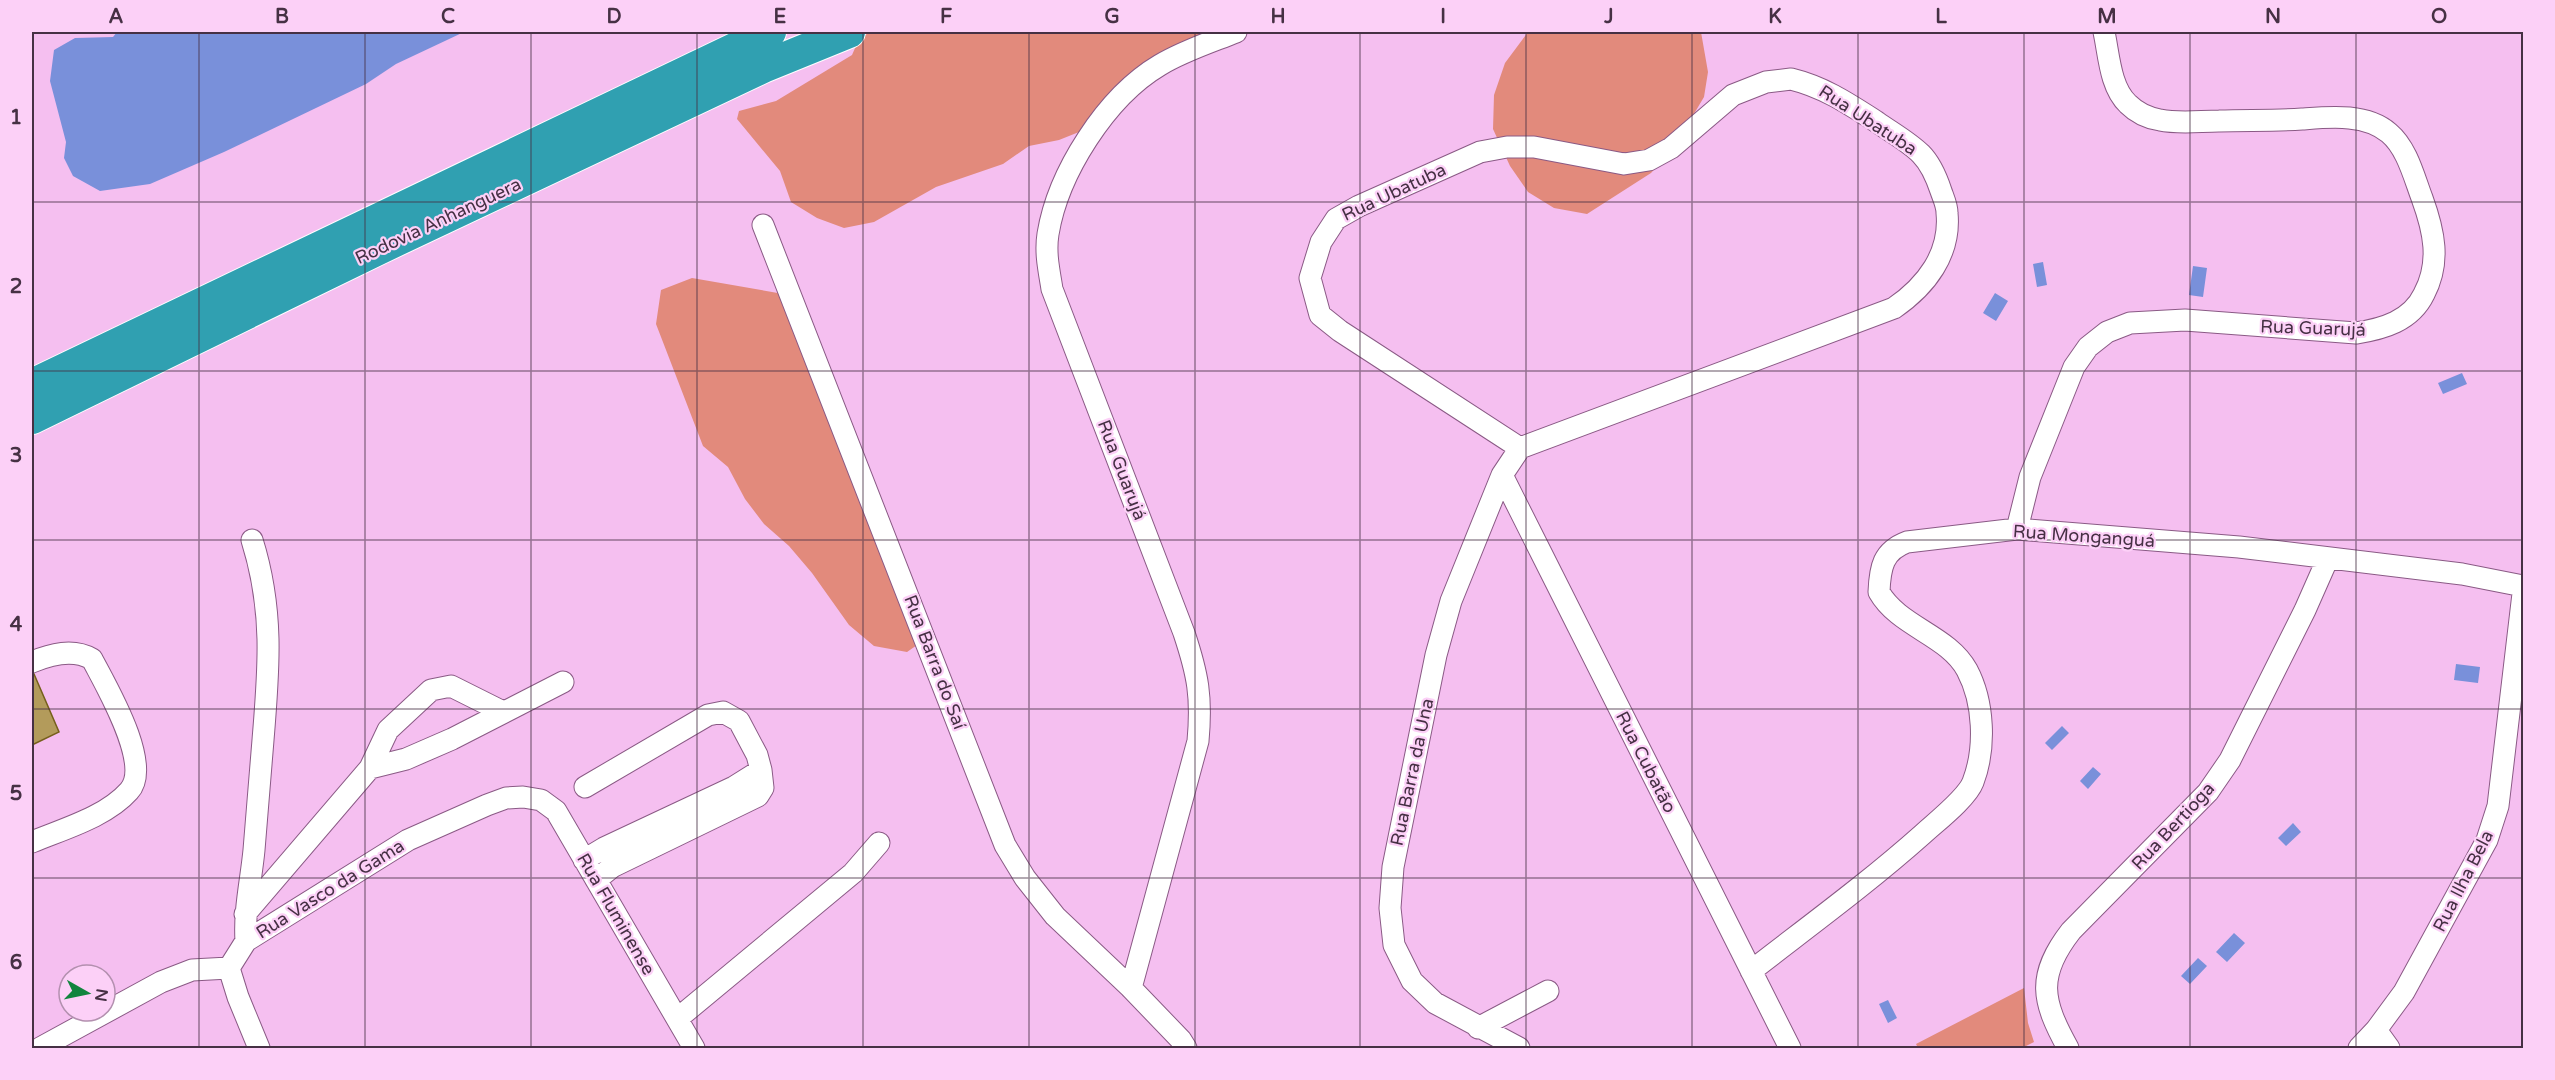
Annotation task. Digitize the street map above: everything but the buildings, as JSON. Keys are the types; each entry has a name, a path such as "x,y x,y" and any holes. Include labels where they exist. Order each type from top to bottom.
{"highway":[{"name":"Rodovia Anhanguera","path":"32,385 770,32"},
{"name":"Rodovia Anhanguera","path":"32,418 763,67 849,32"}],"street":[{"name":"Rua Guarujá","path":"1131,988 1198,741 1202,706 1197,673 1184,633 1052,289 1047,263 1048,236 1054,204 1078,156 1095,125 1125,92 1160,65 1236,32"},
{"name":"Rua Guarujá","path":"2017,529 2030,477 2074,367 2088,347 2107,332 2130,323 2154,320 2185,320 2356,333 2382,329 2406,316 2412,310 2423,297 2433,272 2435,250 2431,223 2405,155 2389,133 2362,120 2332,116 2301,119 2176,122 2141,114 2127,103 2117,88 2104,32"},
{"name":"Rua Ubatuba","path":"1791,79 1814,85 1836,95 1923,155 1938,183 1947,212 1945,240 1934,269 1915,294 1894,308 1520,448 1340,331 1320,315 1310,278 1321,242 1336,219 1359,206 1480,152 1508,147 1534,147 1624,164 1649,160 1671,148 1733,95 1766,82 1791,79"},
{"name":"Rua Barra do Saí","path":"763,225 1005,845 1025,878 1055,916 1131,988 1186,1048"},
{"name":"Rua Barra da Una","path":"1519,1048 1435,1003 1412,981 1394,945 1390,908 1393,867 1436,655 1451,601 1502,475 1520,448"},
{"name":"Rua Cubatão","path":"1502,475 1790,1048"},
{"name":"Rua Monganguá","path":"1751,971 1879,873 1948,812 1973,783 1981,730 1972,681 1958,657 1896,612 1883,599 1879,592 1880,583 1885,558 1890,550 1907,542 2017,529 2240,547 2462,574 2523,586"},
{"path":"246,941 245,915 254,851 268,669 268,617 262,572 252,540"},
{"name":"Rua Bertioga","path":"2068,1048 2048,1008 2047,981 2054,953 2071,931 2208,792 2229,760 2305,610 2328,558"},
{"name":"Rua Ilha Bela","path":"2359,1048 2376,1030 2404,992 2487,840 2498,806 2523,586"},
{"path":"32,662 64,653 83,654 92,659 122,717 137,769 135,781 130,790 118,801 99,813 32,842"},
{"path":"370,768 406,759 563,682"},
{"path":"245,915 370,768 388,730 431,690 452,686 503,712"},
{"path":"585,787 708,715 723,711 739,721 757,755 761,770 763,788 758,796 612,867 596,880"},
{"path":"584,860 604,848 735,787 761,770"},
{"name":"Rua Fluminense","path":"523,796 541,800 556,811 694,1048"},
{"name":"Rua Vasco da Gama","path":"229,968 246,941 408,840 487,805 506,798 523,796"},
{"path":"676,1019 853,873 879,843"},
{"path":"40,1048 161,982 192,970 229,968 238,998 259,1048"},
{"path":"1478,1028 1548,991"},
{"path":"2376,1030 2389,1048"}],"shaded area":[{"path":"870,32 1217,32 1163,61 1089,128 1059,140 1029,146 1003,164 936,187 874,222 844,228 817,218 791,202 780,171 737,119 739,111 776,101 852,55 859,39"},
{"path":"1528,32 1701,32 1708,72 1704,97 1673,149 1651,173 1587,214 1554,208 1528,192 1510,166 1493,129 1494,95 1505,63"},
{"path":"692,278 789,295 933,634 907,652 874,646 849,625 812,573 789,546 764,524 745,499 728,467 703,446 656,324 661,290"},
{"path":"2024,988 2028,1023 2034,1042 2022,1048 1918,1048 1916,1044"}],"water":[{"path":"117,32 464,32 396,64 366,84 224,152 150,184 100,191 73,176 64,158 66,142 50,81 54,50 75,38 113,37"},
{"path":"2043,262 2047,285 2037,287 2033,264"},
{"path":"2193,266 2207,268 2203,297 2189,295"},
{"path":"1995,293 2008,301 1996,321 1983,313"},
{"path":"2462,373 2467,384 2443,394 2438,383"},
{"path":"2456,664 2480,667 2478,683 2454,680"},
{"path":"2062,726 2069,733 2052,750 2045,743"},
{"path":"2093,767 2101,774 2088,789 2080,781"},
{"path":"2293,823 2301,832 2286,846 2278,838"},
{"path":"2234,933 2245,943 2227,962 2216,952"},
{"path":"2198,958 2207,966 2190,984 2181,976"},
{"path":"1888,1000 1897,1018 1888,1023 1879,1004"}]}
